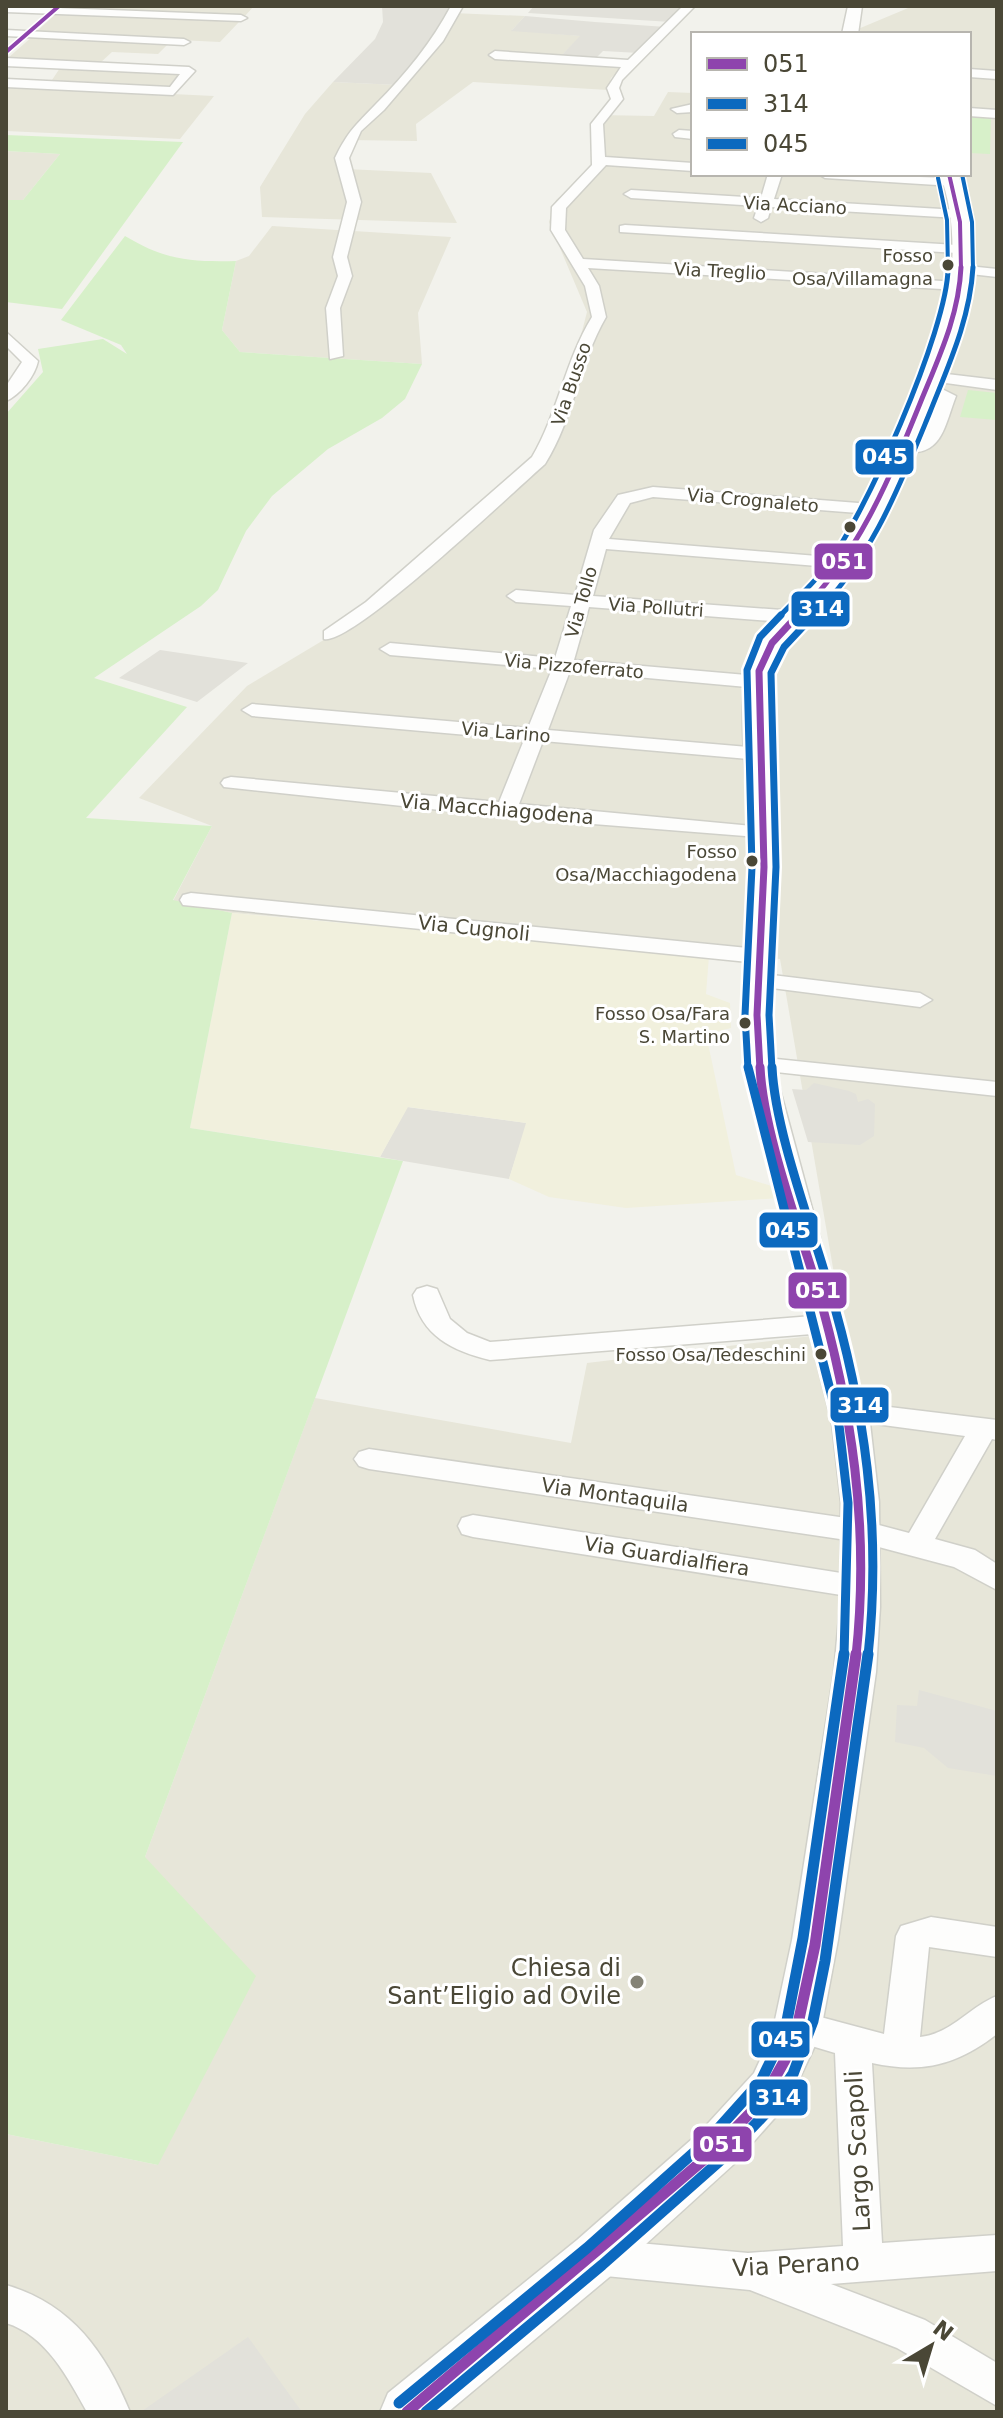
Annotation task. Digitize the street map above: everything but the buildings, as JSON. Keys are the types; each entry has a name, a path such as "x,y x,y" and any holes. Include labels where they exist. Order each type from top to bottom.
{"street":[{"path":"335,356 333,308 345,276 340,257 354,202 342,158 355,129 380,107 439,39 457,6"},
{"path":"850,32 855,6"},
{"path":"6,9 56,8 241,18"},
{"path":"6,52 56,8"},
{"path":"688,8 613,84 617,95 597,124 600,161 691,167"},
{"path":"6,33 184,42"},
{"path":"495,55 630,64"},
{"path":"6,62 189,71 173,91 6,83"},
{"path":"37,85 55,64"},
{"path":"971,73 997,75"},
{"path":"677,109 691,108"},
{"path":"971,112 997,114"},
{"name":"Via Busso","path":"331,635 373,606 545,453 584,342 599,319 592,286 557,228 559,208 596,171 600,161"},
{"path":"755,237 774,176"},
{"path":"407,2412 595,2257 717,2148 753,2110 781,2070 798,2027 815,1940 855,1672 860,1531 856,1457 848,1412 758,1064 754,1024 763,833 758,682 764,651 823,590 842,563 901,447 955,310 958,268 954,190 841,176"},
{"name":"Via Acciano","path":"631,194 767,204 954,190"},
{"path":"625,229 755,237 997,273"},
{"name":"Via Treglio","path":"577,263 958,268"},
{"path":"6,337 30,361 28,370 6,396"},
{"path":"928,382 997,385"},
{"name":"Via Crognaleto","path":"636,494 657,492 871,509"},
{"name":"Via Tollo","path":"506,811 563,665 598,543 613,512 624,499 636,494"},
{"path":"598,543 842,563"},
{"name":"Via Pollutri","path":"516,596 796,617"},
{"name":"Via Pizzoferrato","path":"390,649 758,682"},
{"name":"Via Larino","path":"252,710 760,754"},
{"name":"Via Macchiagodena","path":"231,783 763,833"},
{"name":"Via Cugnoli","path":"191,900 757,968 920,1000"},
{"path":"758,1064 997,1089"},
{"path":"427,1295 431,1313 450,1335 490,1351 825,1324"},
{"path":"848,1412 990,1429 916,1546"},
{"name":"Via Montaquila","path":"369,1459 860,1531 964,1558 997,1579"},
{"name":"Via Guardialfiera","path":"473,1526 860,1587"},
{"path":"900,2051 913,1936 931,1932 997,1942"},
{"name":"Largo Scapoli","path":"798,2027 900,2051 941,2049 997,2012"},
{"name":"Largo Scapoli","path":"853,2040 863,2262"},
{"name":"Via Perano","path":"595,2257 748,2272 997,2253"},
{"path":"748,2272 911,2334 997,2386"},
{"path":"6,2304 33,2312 55,2328 110,2412"}],"shaded area":[{"path":"69,6 254,6 244,17 64,10"},
{"path":"382,6 457,6 398,85 333,82 375,39 383,22"},
{"path":"534,6 687,6 671,22 528,13"},
{"path":"913,6 997,6 997,2412 6,2412 6,2134 158,2165 145,1857 315,1398 571,1443 587,1363 844,1332 780,959 232,913 173,901 212,826 139,798 247,686 342,629 427,556 475,506 530,459 558,424 587,312 549,222 556,200 590,172 595,162 591,122 599,115 654,116 668,92 691,93 691,176 971,176 971,32 858,32 858,29"},
{"path":"58,12 239,22 220,42 35,33"},
{"path":"453,13 525,16 512,30 581,36 559,58 489,56 625,65 611,78 608,90 473,82 416,124 417,141 349,140 346,169 431,173 457,223 262,217 260,187 305,114 333,82 398,85"},
{"path":"525,16 666,27 639,53 603,51 593,61 559,58 580,36 511,31"},
{"path":"33,36 169,43 158,54 112,52 100,63 8,58"},
{"path":"60,68 182,74 168,88 50,83"},
{"path":"6,86 214,96 180,139 6,131"},
{"path":"6,151 60,154 23,200 6,200"},
{"path":"272,226 451,237 418,313 422,364 240,352 222,330 236,261 249,256"},
{"path":"160,650 248,663 197,702 119,678"},
{"path":"232,913 709,956 706,994 730,1003 731,1028 706,1034 736,1175 778,1188 780,1198 626,1208 549,1197 509,1179 526,1123 408,1107 380,1157 190,1128"},
{"path":"814,1083 849,1091 856,1094 858,1102 868,1099 875,1104 874,1136 860,1145 808,1142 792,1089 806,1090"},
{"path":"407,1107 527,1123 509,1179 380,1157"},
{"path":"919,1690 997,1711 997,1776 948,1768 924,1748 895,1742 897,1705 917,1706"},
{"path":"248,2337 302,2412 142,2411"}],"green space":[{"path":"971,115 991,117 990,154 971,153"},
{"path":"6,135 183,142 62,309 6,302 6,200 23,200 60,154 6,151"},
{"path":"125,236 178,258 236,261 222,330 240,352 422,364 405,399 382,418 328,449 272,496 246,531 218,590 201,606 94,678 187,707 86,818 212,826 173,900 232,913 190,1128 403,1161 145,1857 256,1976 158,2165 6,2134 6,414 43,372 38,349 103,339 127,354 121,345 61,320"},
{"path":"968,390 997,393 997,420 960,417"}],"transit line":[{"name":"051","path":"6,52 59,6"},
{"name":"051","path":"407,2412 601,2251 737,2130 772,2086 796,2033 804,2004 851,1695 861,1586 862,1532 859,1477 842,1380 780,1162 760,1075 757,1015 764,867 759,671 772,643 823,589 860,535 893,467 945,341 956,306 962,256 958,205 950,176"},
{"name":"314","path":"426,2412 544,2315 738,2144 779,2097 793,2074 813,2021 825,1961 862,1707 873,1592 874,1535 871,1478 854,1377 792,1161 772,1073 769,1015 776,867 771,673 784,647 834,595 871,541 905,471 954,353 968,307 973,257 970,205 963,176"},
{"name":"045","path":"399,2403 587,2248 709,2139 761,2081 785,2031 803,1938 843,1671 848,1607 848,1503 839,1425 748,1076 745,1015 752,867 747,670 760,637 823,571 851,526 887,452 932,339 944,303 948,276 947,220 938,178"}],"place":[{"name":"Fosso Osa/Villamagna","path":"948,265"},
{"name":"Fosso Osa/Macchiagodena","path":"752,861"},
{"name":"Fosso Osa/Fara S. Martino","path":"745,1023"},
{"name":"Fosso Osa/Tedeschini","path":"821,1354"},
{"name":"Chiesa di Sant’Eligio ad Ovile","path":"637,1982"}]}
